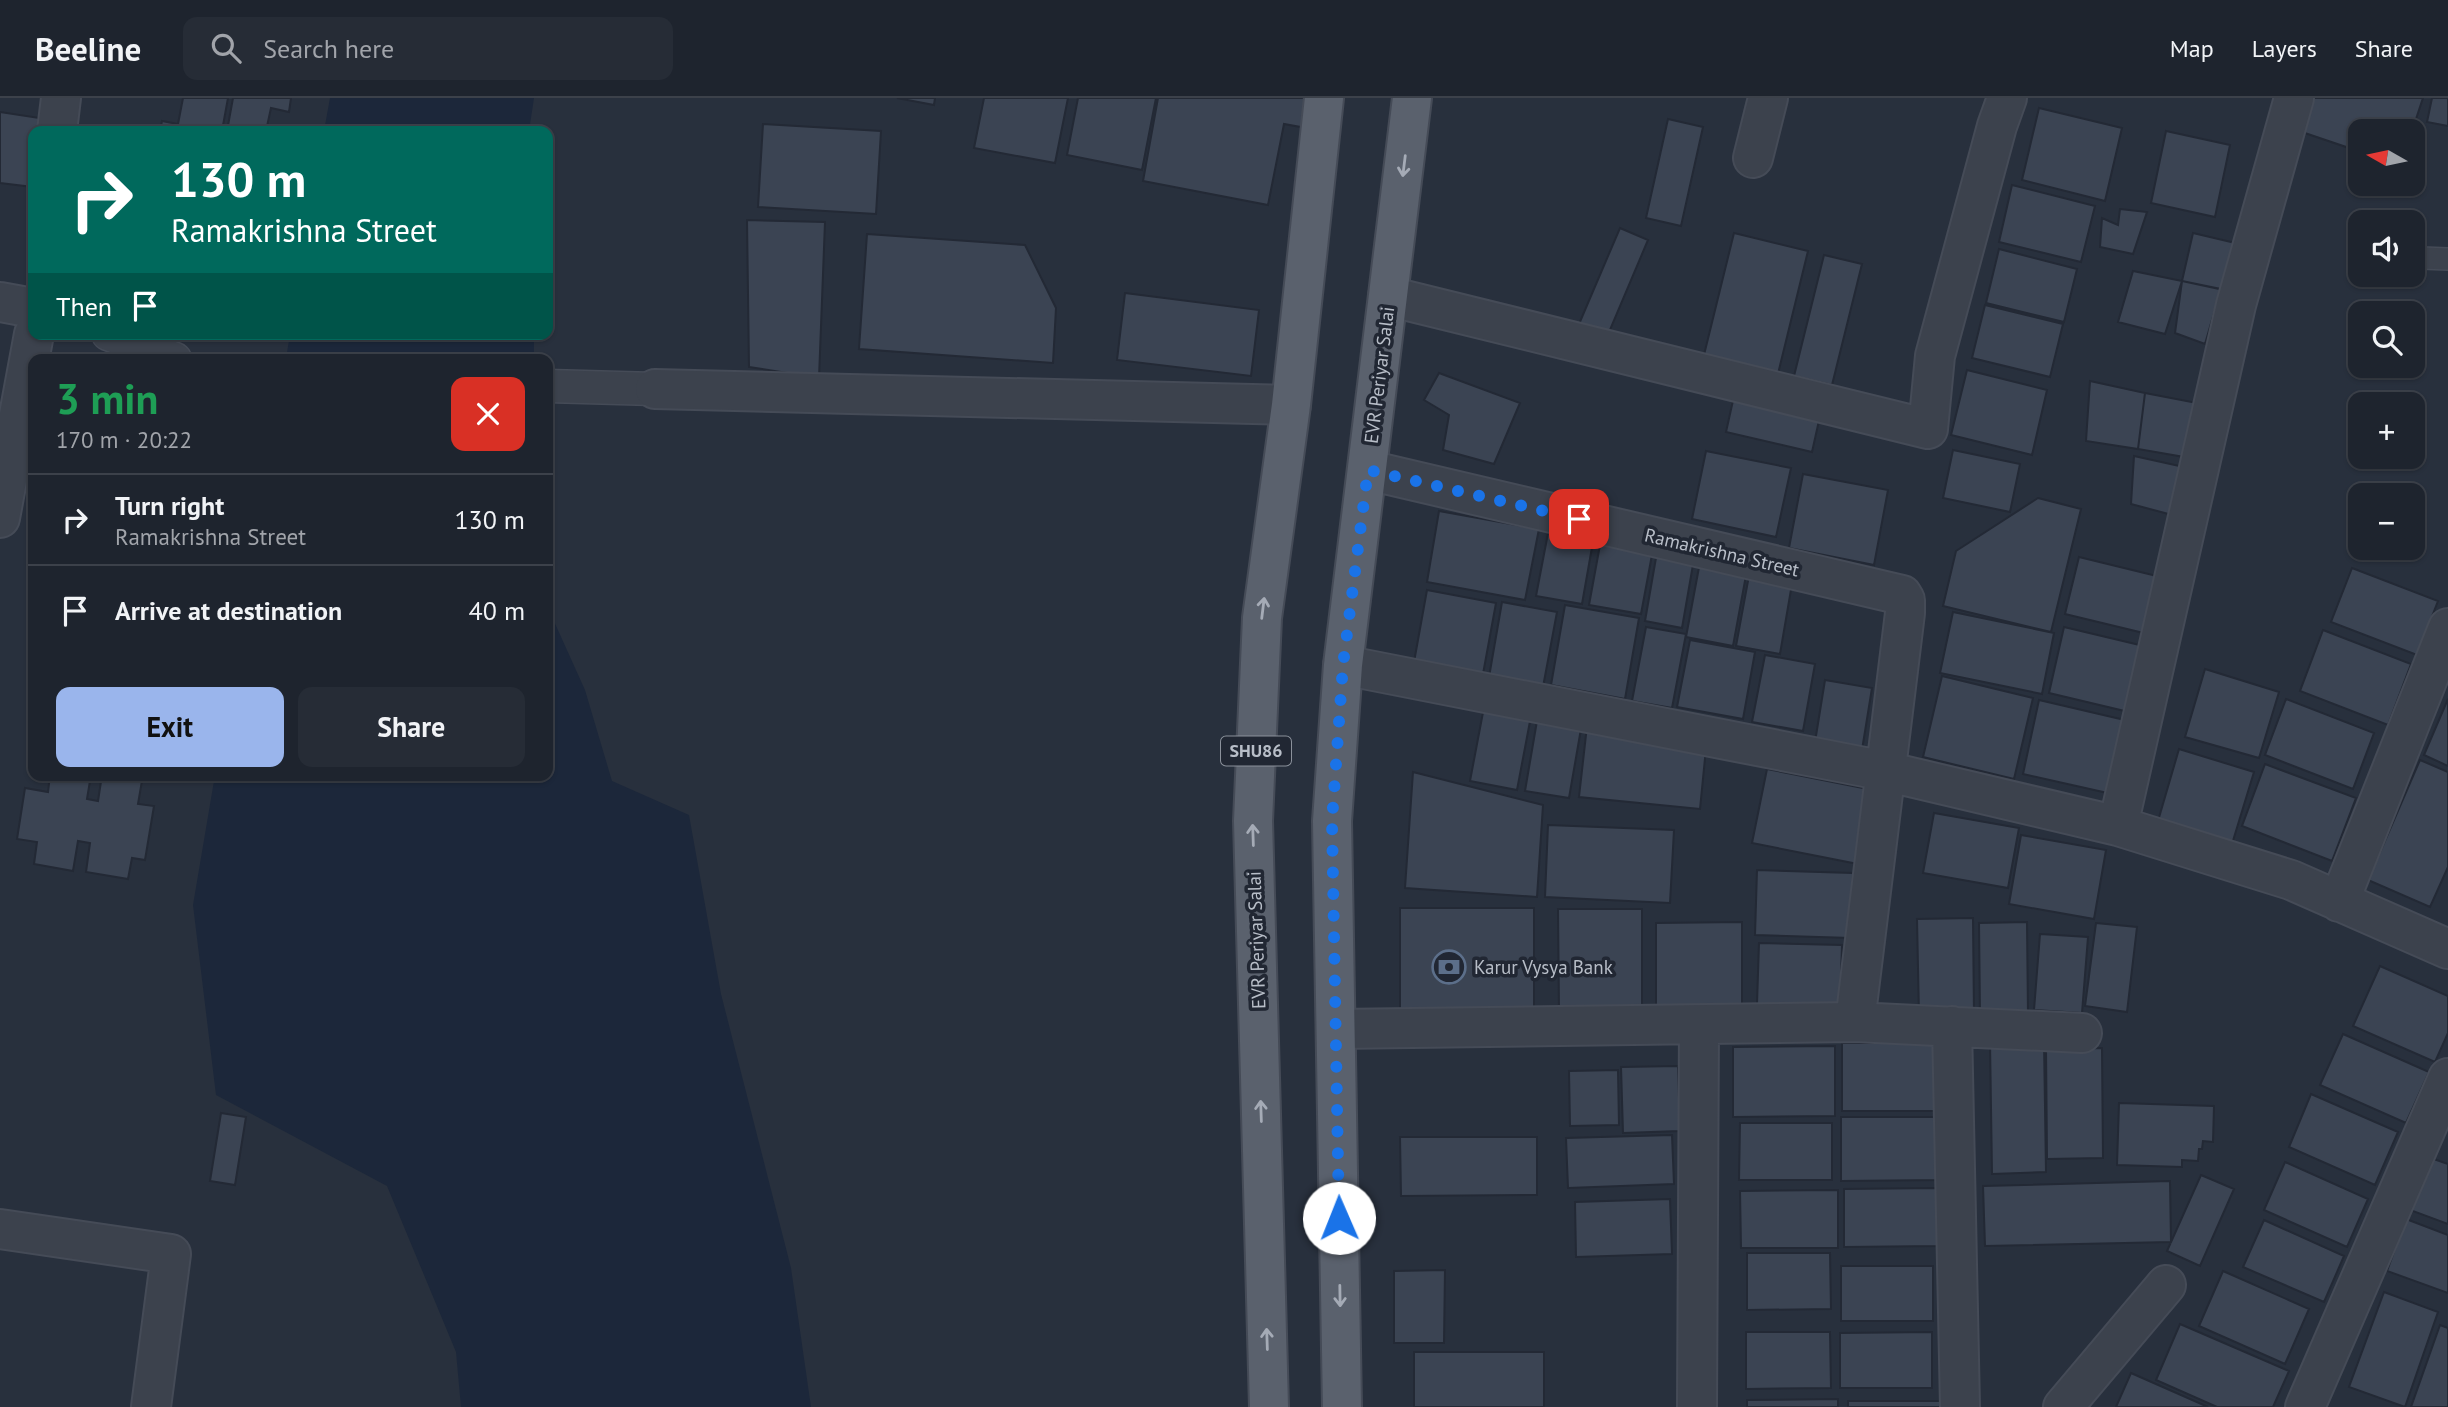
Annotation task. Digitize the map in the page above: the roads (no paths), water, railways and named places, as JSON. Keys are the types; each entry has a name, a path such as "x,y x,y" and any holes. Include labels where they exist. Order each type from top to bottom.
{"main road":[{"name":"EVR Periyar Salai","path":"1269,1407 1253,821 1262,618 1291,405 1324,98"},
{"name":"EVR Periyar Salai","path":"1342,1407 1332,821 1343,665 1412,98"}],"street":[{"path":"58,126 61,98"},
{"path":"1753,158 1768,98"},
{"path":"1388,296 1928,429 1935,356 1997,126 2007,98"},
{"path":"2118,826 2236,305 2294,98"},
{"path":"0,302 28,307"},
{"path":"124,340 162,354"},
{"path":"0,518 28,366"},
{"path":"553,386 1291,405"},
{"name":"Ramakrishna Street","path":"1368,470 1902,595 1905,600 1905,613 1885,771"},
{"path":"2339,902 2448,628"},
{"path":"1343,665 1885,771 2118,826 2291,880 2448,949"},
{"path":"1855,1021 1885,771"},
{"path":"1336,1029 1855,1021 2082,1033"},
{"path":"1697,1407 1699,1025"},
{"path":"1952,1026 1959,1407"},
{"path":"2308,1406 2448,1079"},
{"path":"0,1229 171,1254 150,1407"},
{"path":"2063,1407 2166,1285"}],"lane":[{"path":"2425,258 2448,259"}],"water":[{"path":"330,98 534,98 530,126 325,126"},
{"path":"289,340 534,340 534,354 287,354"},
{"path":"553,619 585,690 612,781 689,815 721,994 791,1268 811,1407 461,1407 456,1352 387,1186 216,1095 193,905 214,781 553,781"}],"place":[{"name":"Karur Vysya Bank","path":"1449,967"}]}
